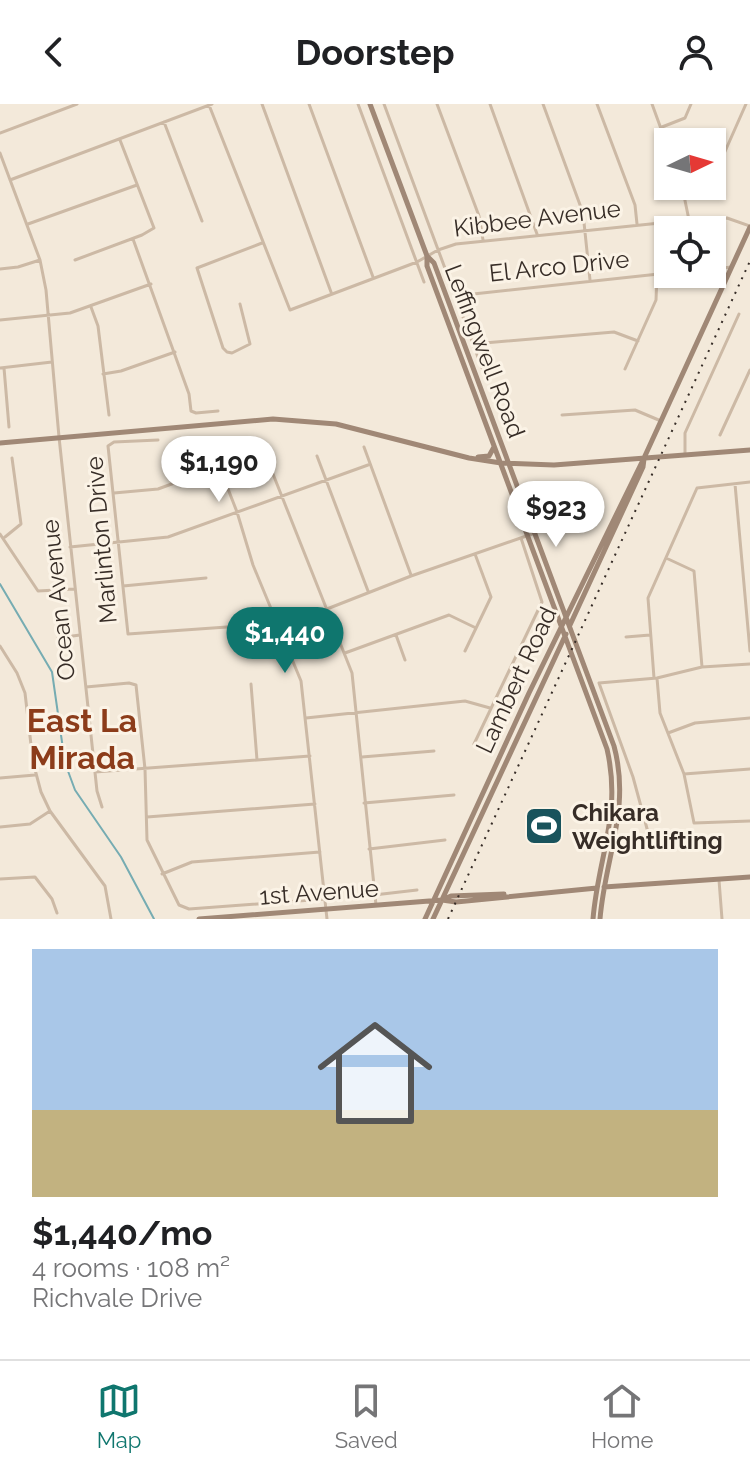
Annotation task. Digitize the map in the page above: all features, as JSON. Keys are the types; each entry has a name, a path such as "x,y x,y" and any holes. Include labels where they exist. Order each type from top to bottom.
{"main road":[{"name":"Leffingwell Road","path":"370,104 501,463 570,626 619,767 619,819 593,919"},
{"name":"Lambert Road","path":"425,919 566,616 644,458 750,226"},
{"name":"Leffingwell Road","path":"427,256 434,263 509,464 607,749 613,778 613,815 601,887 600,919"},
{"path":"0,443 241,420 312,421 376,433 469,458 509,464 554,465 750,450"},
{"path":"469,458 489,456 494,450 493,442"},
{"name":"Lambert Road","path":"433,919 643,467 644,458"},
{"path":"555,588 563,599 570,600 582,583"},
{"path":"551,666 562,650 571,649"},
{"name":"1st Avenue","path":"442,900 750,877"},
{"path":"472,900 488,897 488,894"},
{"name":"1st Avenue","path":"199,919 433,901 451,896 518,895"}],"street":[{"path":"0,133 77,104"},
{"path":"10,180 211,104 264,243 197,268 223,348 227,352 250,344 240,304"},
{"path":"262,104 332,293"},
{"path":"309,104 373,277"},
{"name":"Leffingwell Road","path":"358,104 424,282"},
{"name":"Leffingwell Road","path":"384,104 482,368"},
{"path":"437,104 479,216 483,241"},
{"path":"490,104 537,234"},
{"path":"543,104 583,213 590,280"},
{"path":"597,104 635,205 637,224"},
{"path":"652,104 661,127 685,118 691,104"},
{"path":"726,149 746,104"},
{"path":"164,122 202,221"},
{"path":"75,260 154,228 120,139"},
{"name":"Ocean Avenue","path":"0,153 40,260 95,772 102,807"},
{"path":"27,225 137,185"},
{"name":"Kibbee Avenue","path":"726,218 750,226"},
{"name":"Kibbee Avenue","path":"264,243 290,310 456,244 654,223"},
{"path":"133,239 175,352 189,394 191,411 218,411"},
{"path":"0,269 40,260"},
{"path":"726,268 732,267"},
{"name":"El Arco Drive","path":"455,296 654,274"},
{"path":"0,320 70,313 151,284"},
{"path":"625,369 658,294 658,288"},
{"path":"91,307 98,326 109,415"},
{"path":"685,455 685,433 739,314"},
{"path":"473,344 614,332 638,341"},
{"path":"103,374 175,352"},
{"path":"9,427 2,368 52,362"},
{"path":"720,435 750,370"},
{"path":"562,415 635,410 661,421"},
{"name":"Marlinton Drive","path":"158,440 110,443 128,634 227,627"},
{"path":"209,440 237,512 253,565 301,681 327,919"},
{"path":"364,447 368,465 411,576"},
{"path":"317,456 368,592"},
{"path":"4,538 21,524 12,458"},
{"path":"70,547 168,537 368,465"},
{"path":"273,474 352,673 376,905"},
{"path":"113,493 158,489 188,478"},
{"path":"750,482 697,488 648,598 660,713 684,774 691,817 699,825 750,821"},
{"path":"735,484 750,651"},
{"path":"0,534 38,591 75,589"},
{"path":"281,627 411,576 532,534"},
{"path":"474,744 542,602 521,538"},
{"path":"465,651 491,597 475,554"},
{"path":"666,558 694,571 702,667"},
{"path":"123,586 206,578"},
{"path":"345,653 449,615 476,628"},
{"path":"58,638 80,635"},
{"path":"396,635 405,660"},
{"path":"626,637 650,635"},
{"path":"0,646 25,693 35,775 50,811 105,886 111,919"},
{"path":"649,836 633,777 599,683 656,678 702,667 750,664"},
{"path":"251,684 257,760"},
{"path":"86,687 136,685 145,769 147,840 179,905 185,909 325,899"},
{"path":"306,718 465,701 490,708"},
{"path":"667,733 695,723 750,718"},
{"path":"360,757 434,751"},
{"path":"95,772 310,756"},
{"path":"684,774 750,769"},
{"path":"0,778 35,775"},
{"path":"364,803 454,795"},
{"path":"147,817 315,804"},
{"path":"0,827 30,824 50,811"},
{"path":"369,849 445,840"},
{"path":"162,875 182,865 206,860 320,852"},
{"path":"0,879 35,877 52,899 57,913"},
{"path":"719,880 722,919"},
{"path":"374,895 417,890"}],"waterway":[{"path":"0,584 52,672 65,763 75,790 121,857 154,919"}],"railway":[{"path":"448,919 750,261"}],"place":[{"name":"Chikara Weightlifting","path":"544,826"}],"district":[{"name":"East La Mirada","path":"82,738"}]}
